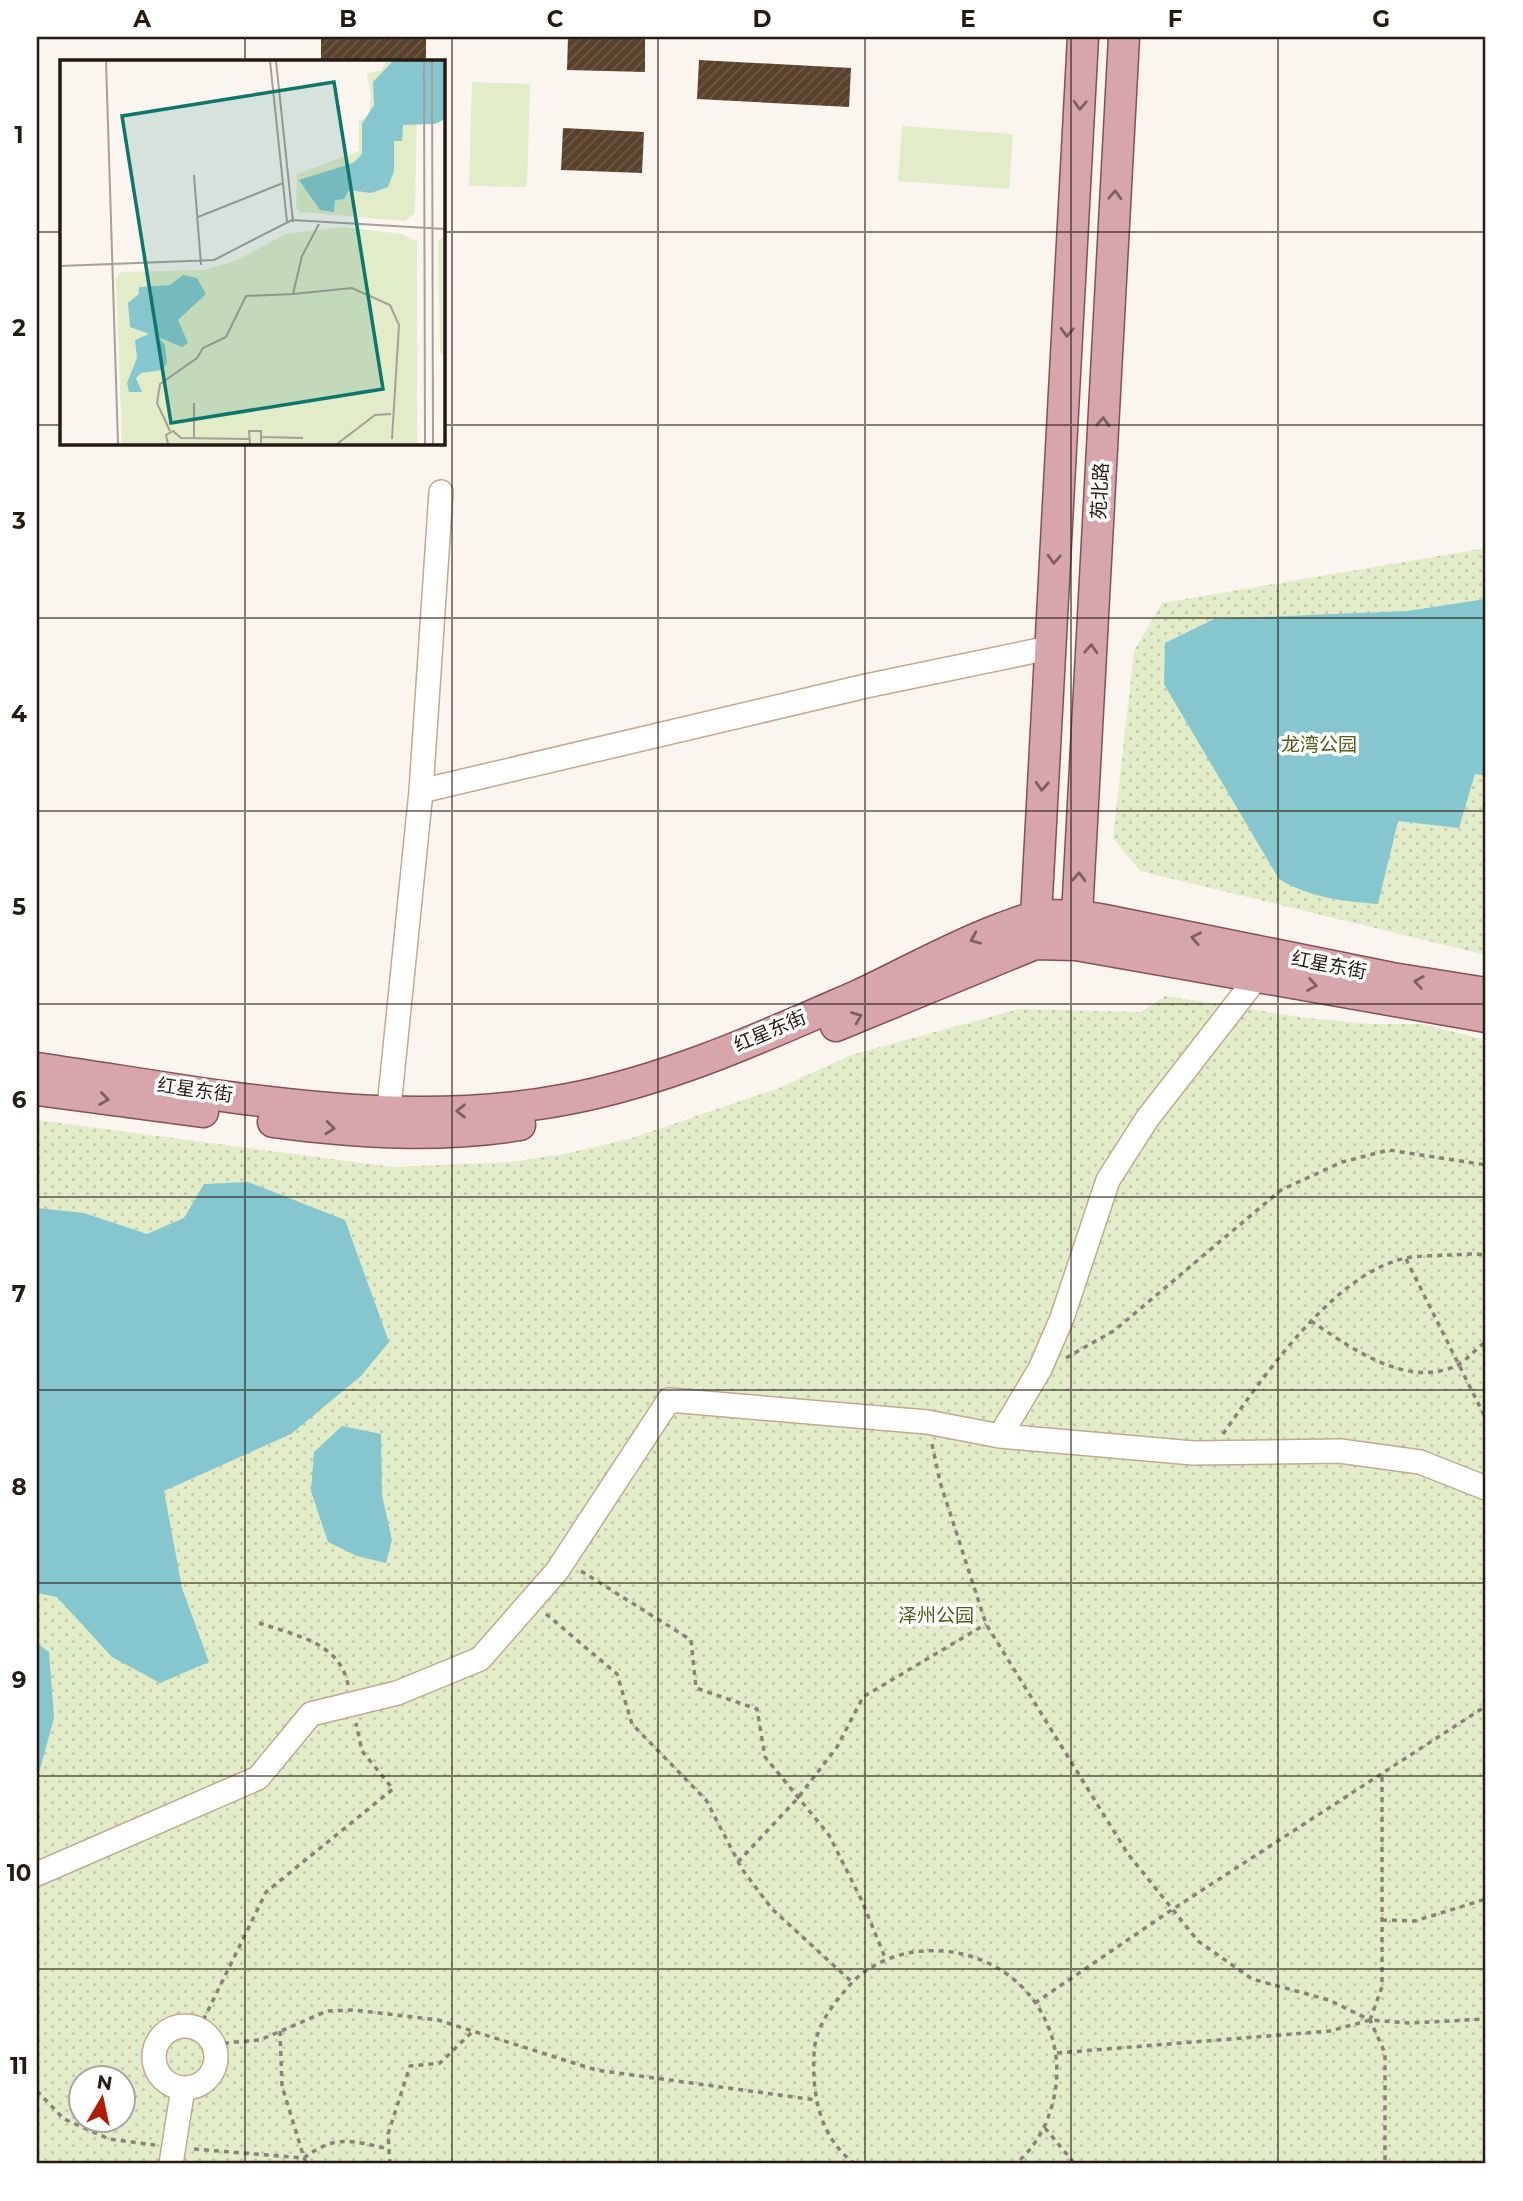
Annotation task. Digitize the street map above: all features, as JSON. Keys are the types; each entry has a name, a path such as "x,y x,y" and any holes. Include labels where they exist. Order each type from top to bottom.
{"main road":[{"path":"1036,930 1083,37"},
{"name":"苑北路","path":"1076,945 1124,37"},
{"name":"红星东街","path":"37,1090 280,1123 387,1123 568,1099 677,1070 862,993 976,937 1036,930 1077,915 1392,978 1486,993"},
{"name":"红星东街","path":"1036,930 1076,945 1486,1017"},
{"name":"红星东街","path":"37,1068 284,1103 387,1123"}],"street":[{"path":"387,1123 421,791 441,492"},
{"path":"421,791 866,686 1049,648"},
{"path":"1000,1436 1040,1369 1062,1318 1108,1180 1147,1119 1258,976"},
{"path":"37,1874 258,1778 311,1714 397,1693 480,1660 564,1560 669,1400 927,1422 1000,1436 1210,1453 1340,1451 1420,1462 1486,1488"},
{"path":"190,2026 206,2037 215,2065 203,2082 183,2088 164,2079 158,2072 155,2053 163,2035 171,2029 190,2026"},
{"path":"171,2164 183,2088"}],"path":[{"path":"1040,1369 1115,1330 1281,1191 1330,1167 1389,1150 1486,1165"},
{"path":"1210,1453 1252,1392 1311,1321 1358,1280 1395,1261 1486,1255"},
{"path":"1406,1259 1486,1419"},
{"path":"1311,1321 1358,1353 1397,1370 1434,1370 1460,1363 1486,1342"},
{"path":"927,1422 940,1482 986,1624 1128,1854 1198,1941 1252,1979 1329,2000 1370,2020 1385,2053 1385,2164"},
{"path":"564,1560 691,1640 696,1688 757,1709 765,1757 829,1835 862,1901 886,1960"},
{"path":"531,1601 617,1674 632,1724 706,1800 738,1862 772,1909 852,1982"},
{"path":"259,1623 328,1648 347,1676 362,1751 393,1788 266,1892 206,2037 260,2040 327,2011 354,2010 438,2020 596,2070 816,2100"},
{"path":"738,1862 797,1799 837,1747 863,1697 986,1624"},
{"path":"1035,2003 1173,1909 1382,1776 1486,1706"},
{"path":"1370,2020 1382,1987 1382,1776"},
{"path":"1382,1920 1415,1921 1486,1899"},
{"path":"855,2164 846,2158 824,2126 812,2089 814,2047 830,2007 852,1982 896,1955 938,1949 980,1957 1016,1979 1043,2013 1057,2053 1057,2092 1045,2128 1015,2164"},
{"path":"1057,2053 1330,2031 1370,2020 1409,2023 1486,2019"},
{"path":"280,2031 282,2086 304,2158 322,2144 355,2141 389,2149"},
{"path":"390,2164 388,2134 410,2066 440,2063 472,2031"},
{"path":"1045,2128 1075,2164"}],"green space":[{"path":"472,82 530,84 527,187 469,186"},
{"path":"902,126 1013,134 1009,189 898,181"},
{"name":"龙湾公园","path":"1486,548 1486,955 1140,871 1113,838 1134,651 1162,603"},
{"name":"泽州公园","path":"1165,996 1307,1018 1370,1024 1423,1024 1486,1040 1486,2164 37,2164 37,1120 393,1167 510,1162 564,1154 629,1139 779,1088 851,1055 1019,1009 1141,1012"}],"water":[{"path":"1486,599 1486,776 1475,774 1459,828 1398,821 1378,904 1339,900 1315,894 1279,879 1164,684 1165,643 1214,619 1407,611"},
{"path":"248,1182 345,1220 389,1342 361,1376 291,1434 164,1491 182,1588 209,1662 160,1683 112,1657 57,1597 37,1593 37,1208 84,1213 147,1234 184,1218 204,1184"},
{"path":"342,1426 381,1434 382,1495 392,1540 386,1563 357,1556 328,1542 311,1491 314,1452"},
{"path":"37,1643 49,1652 54,1718 37,1780"}],"building":[{"path":"321,37 426,37 426,60 321,60"},
{"path":"568,37 645,37 645,72 567,70"},
{"path":"699,60 851,68 849,107 697,99"},
{"path":"563,128 644,132 642,173 561,170"}]}
